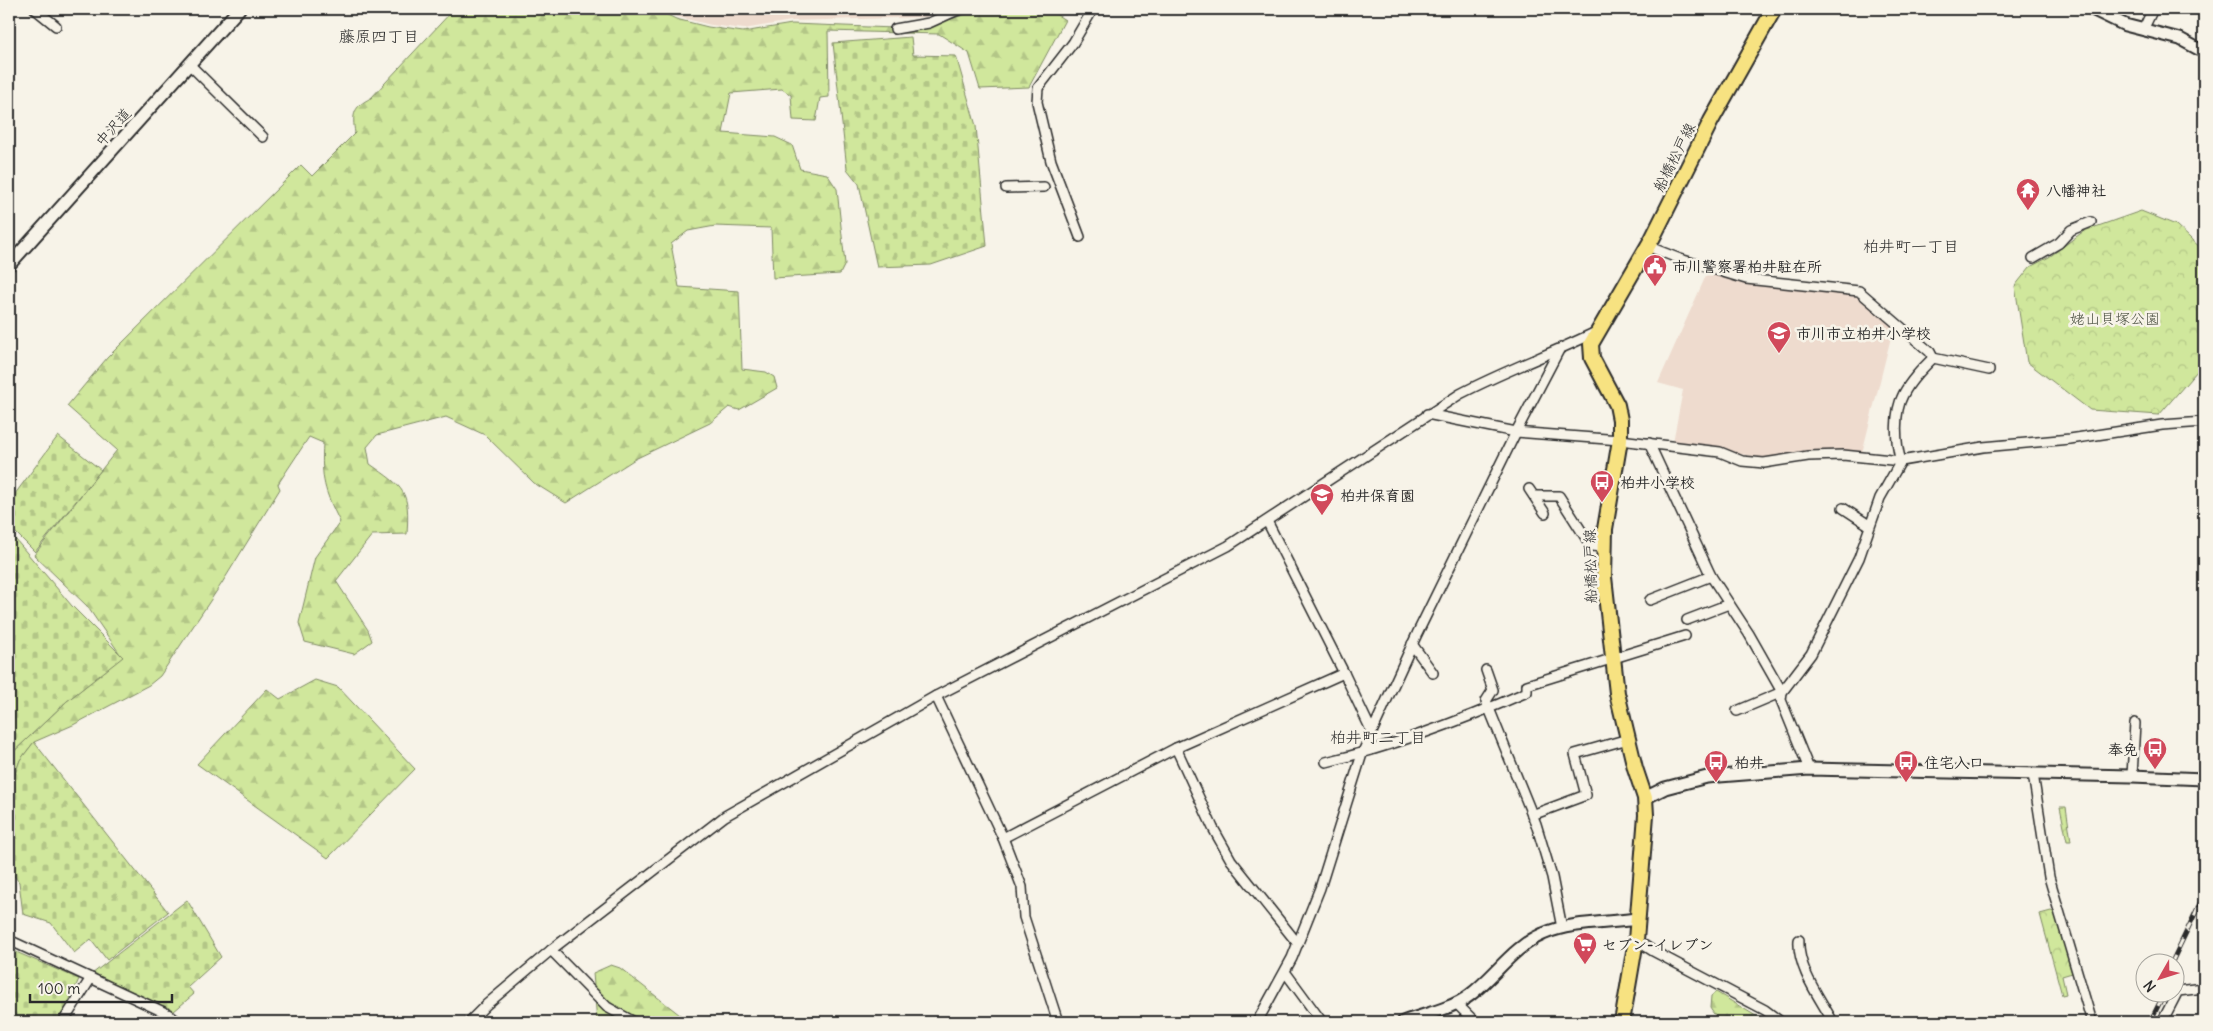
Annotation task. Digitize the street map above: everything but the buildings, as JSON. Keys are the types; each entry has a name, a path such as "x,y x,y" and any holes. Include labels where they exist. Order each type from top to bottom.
{"main road":[{"name":"船橋松戸線","path":"1622,1022 1636,940 1646,815 1645,798 1617,693 1604,577 1603,547 1606,512 1620,440 1620,420 1617,405 1592,358 1590,344 1647,246 1720,104 1774,9"}],"street":[{"path":"35,9 56,26"},
{"name":"中沢道","path":"9,265 239,9"},
{"path":"895,29 929,23 960,9"},
{"path":"1080,237 1051,161 1037,102 1038,88 1074,43 1093,9"},
{"path":"2092,9 2112,19 2143,30 2180,39 2204,52"},
{"path":"2143,30 2153,9"},
{"path":"189,64 263,137"},
{"path":"1006,188 1044,187"},
{"path":"2033,258 2059,243 2071,230 2091,222"},
{"path":"1647,246 1680,259 1746,279 1859,291 1930,352 1933,358"},
{"path":"469,1022 486,1005 552,950 726,816 936,696 1228,546 1428,414 1487,380 1559,350 1596,332"},
{"path":"1257,1022 1286,973 1320,888 1362,754 1412,644 1516,432 1559,350"},
{"path":"1933,358 1989,370"},
{"path":"1736,711 1782,692 1811,654 1859,558 1880,498 1901,461 1897,450 1898,418 1902,396 1916,376 1933,358"},
{"path":"1428,414 1516,432 1649,443 1720,452 1742,461 1764,463 1808,456 1843,455 1901,461 1983,447 2070,438 2162,425 2204,422"},
{"path":"1649,443 1711,576 1782,692 1781,700 1809,769"},
{"path":"1545,513 1532,493 1559,496 1591,546 1603,547"},
{"path":"1843,508 1870,525"},
{"path":"1267,520 1372,732"},
{"path":"1650,600 1711,576"},
{"path":"1687,620 1729,604"},
{"path":"1326,762 1362,754 1489,709 1527,692 1527,685 1613,660 1685,636"},
{"path":"1412,644 1434,673"},
{"path":"1486,670 1493,690 1486,702 1532,815 1552,877 1562,928"},
{"path":"1003,838 1176,748 1344,673"},
{"path":"936,696 1003,838 1022,887 1024,917 1058,1022"},
{"path":"2132,776 2135,723"},
{"path":"1532,815 1586,795 1575,754 1628,739"},
{"path":"1176,748 1213,828 1231,860 1298,944"},
{"path":"1645,798 1665,788 1707,777 1809,769 2204,779"},
{"path":"2032,774 2049,877 2092,1022"},
{"path":"1403,1022 1470,996 1518,948 1545,932 1562,928 1637,919"},
{"path":"9,940 168,1014 178,1022"},
{"path":"1636,940 1654,952 1765,1010 1781,1022"},
{"path":"1799,940 1799,948 1807,974 1833,1022"},
{"path":"552,950 606,1006 634,1022"},
{"path":"1286,973 1322,1022"},
{"path":"63,1022 91,978"},
{"path":"2162,1022 2178,991 2204,988"},
{"path":"1456,1003 1474,1022"}],"shaded area":[{"path":"661,9 948,9 926,17 791,21 744,29 711,25 678,17"},
{"name":"市川市立柏井小学校","path":"1708,271 1860,295 1894,325 1862,453 1769,459 1673,442 1683,390 1658,383"}],"green space":[{"path":"454,9 655,9 676,19 708,27 743,32 792,24 920,29 982,9 1048,9 1065,20 1029,87 980,89 969,53 939,34 828,31 829,97 820,98 816,121 793,120 791,95 782,89 731,93 723,133 775,137 792,145 800,169 827,174 837,189 845,264 840,274 773,278 771,228 715,226 688,231 671,244 679,287 739,291 742,369 766,372 774,377 777,388 739,410 729,407 710,423 635,459 566,503 534,483 485,435 446,417 377,435 367,447 370,464 391,479 402,491 406,499 407,534 372,535 336,581 368,630 372,641 354,654 305,642 299,623 315,557 340,522 327,493 323,476 323,443 309,437 278,484 280,489 222,583 160,676 149,685 73,725 34,742 20,760 9,791 9,756 67,701 122,657 87,606 34,555 117,450 67,406 107,358 301,165 312,176 355,133 354,116 357,108 371,98"},
{"path":"911,37 913,55 956,56 976,126 987,246 931,265 877,267 859,184 847,169 833,43"},
{"name":"姥山貝塚公園","path":"2141,211 2176,225 2204,251 2204,363 2159,415 2090,410 2027,362 2015,286 2030,267 2049,257 2084,231"},
{"path":"58,436 101,470 35,552 9,526 9,502"},
{"path":"10,533 72,606 123,657 67,701 9,756"},
{"path":"315,680 338,687 415,769 328,858 197,764 267,689 280,699"},
{"path":"34,742 168,912 107,960 91,939 74,953 51,923 23,914 19,882 9,870 9,791 20,760"},
{"path":"2060,807 2066,807 2071,841 2067,841"},
{"path":"187,900 221,957 188,987 194,994 173,1012 92,974"},
{"path":"2051,911 2056,913 2072,973 2062,976 2066,994 2062,995 2040,914"},
{"path":"9,949 79,979 67,1006 56,1022 9,1022"},
{"path":"611,965 620,968 689,1022 597,1022 593,973"},
{"path":"1716,992 1766,1022 1719,1022 1710,1008 1711,996"}],"railway":[{"path":"2176,954 2204,895"},
{"path":"2150,1022 2159,1004"}],"place":[{"name":"八幡神社","path":"2028,211"},
{"name":"市川警察署柏井駐在所","path":"1655,287"},
{"name":"市川市立柏井小学校","path":"1779,354"},
{"name":"柏井小学校","path":"1602,503"},
{"name":"柏井保育園","path":"1322,516"},
{"name":"奉免","path":"2155,770"},
{"name":"柏井","path":"1716,783"},
{"name":"住宅入口","path":"1906,783"},
{"name":"セブン-イレブン","path":"1585,965"}],"district":[{"name":"藤原四丁目","path":"379,36"},
{"name":"柏井町一丁目","path":"1911,246"},
{"name":"柏井町二丁目","path":"1378,737"}]}
